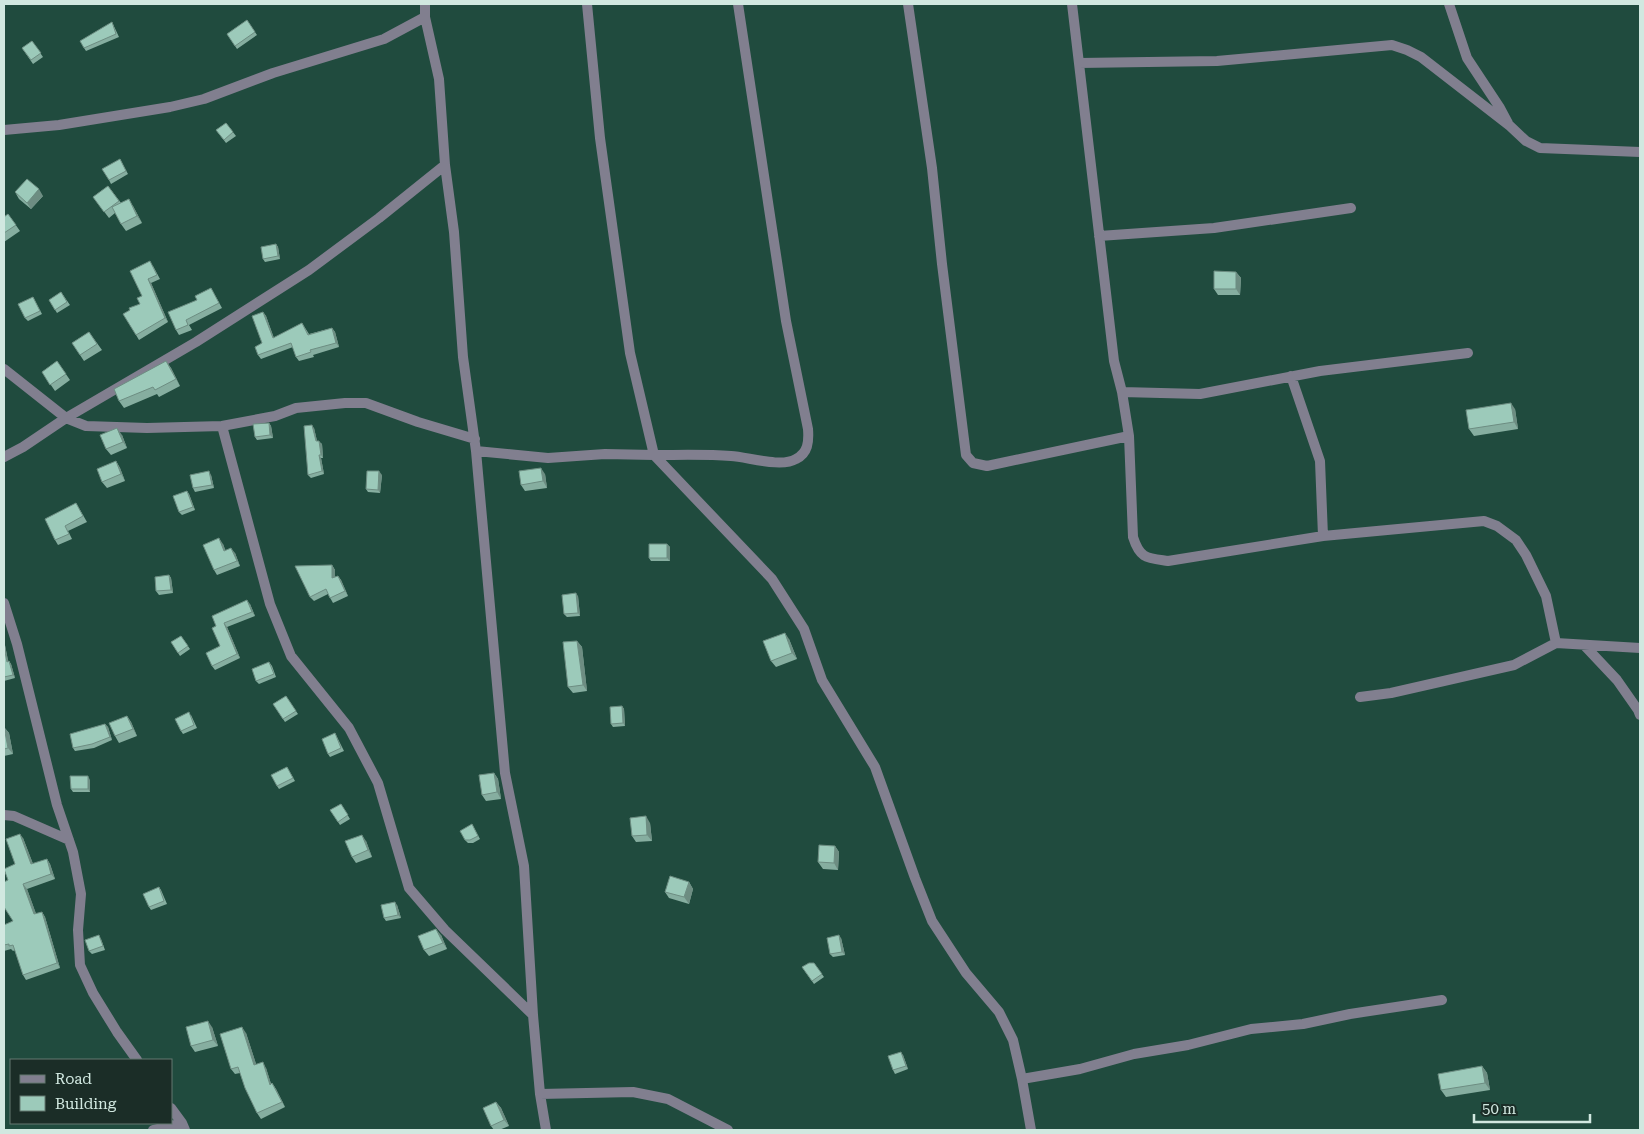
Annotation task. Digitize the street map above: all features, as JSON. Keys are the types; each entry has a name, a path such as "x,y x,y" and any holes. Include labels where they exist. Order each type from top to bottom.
{"street":[{"path":"425,4 425,17 439,79 445,165 454,232 463,357 475,439 505,773 524,866 533,1015 540,1094 546,1130"},
{"path":"587,4 600,138 630,353 654,455 772,579 804,629 822,680 875,767 932,921 966,973 999,1012 1013,1040 1031,1130"},
{"path":"476,450 548,458 605,454 732,456 775,463 795,460 805,452 809,442 808,430 786,321 738,4"},
{"path":"908,4 932,168 966,455 973,463 987,466 1129,436"},
{"path":"1072,4 1114,361 1122,392 1129,436 1133,537 1137,549 1149,559 1168,561 1323,536 1484,522 1497,526 1516,540 1526,555 1546,596 1556,643"},
{"path":"1449,4 1467,58 1510,126"},
{"path":"4,130 59,125 170,107 204,99 273,73 384,39 425,17"},
{"path":"1079,63 1217,61 1392,46 1407,50 1421,57 1510,126 1526,141 1540,148 1640,152"},
{"path":"4,457 24,448 66,418 196,342 309,270 379,218 445,165"},
{"path":"1099,236 1214,228 1351,208"},
{"path":"1122,392 1200,394 1291,376 1468,353"},
{"path":"4,369 66,418 86,426 147,428 222,426 275,416 296,408 366,403 418,422 475,439"},
{"path":"1291,376 1320,461 1323,536"},
{"path":"222,426 270,604 291,656 349,728 378,783 409,888 444,930 533,1015"},
{"path":"4,603 17,644 57,805 74,852 81,894 78,930 80,965 107,1016 136,1059"},
{"path":"1360,696 1391,693 1514,666 1556,643 1640,648"},
{"path":"1584,645 1616,680 1640,715"},
{"path":"4,815 14,816 69,840"},
{"path":"1022,1079 1080,1069 1134,1054 1188,1045 1251,1029 1302,1024 1350,1014 1442,1000"},
{"path":"540,1094 633,1092 668,1099 728,1130"},
{"path":"153,1130 183,1127 172,1110"}],"building":[{"path":"247,20 255,32 235,46 227,34"},
{"path":"112,22 116,34 84,48 80,41"},
{"path":"32,41 41,53 31,60 22,48"},
{"path":"226,123 233,132 224,140 216,130"},
{"path":"120,159 126,171 109,180 102,169"},
{"path":"27,179 39,189 27,203 15,192"},
{"path":"108,186 119,201 104,212 93,197"},
{"path":"129,199 137,216 121,224 112,207"},
{"path":"8,214 16,225 4,233 4,217"},
{"path":"276,244 278,256 263,259 261,247"},
{"path":"150,261 157,275 148,279 165,318 136,335 123,314 130,310 129,308 140,304 137,298 142,296 130,271"},
{"path":"1214,271 1236,272 1236,289 1214,289"},
{"path":"211,288 219,303 186,320 188,325 176,330 168,312 197,300 195,296"},
{"path":"61,292 67,302 55,310 49,300"},
{"path":"33,297 40,311 25,318 18,304"},
{"path":"263,312 273,338 302,323 308,335 332,328 336,343 310,350 311,352 296,357 291,343 258,355 255,347 262,343 252,316"},
{"path":"89,332 97,344 80,355 72,343"},
{"path":"57,361 66,374 50,385 42,372"},
{"path":"166,361 176,379 155,390 153,387 119,401 114,389"},
{"path":"1511,403 1514,422 1469,429 1466,410"},
{"path":"269,423 270,435 255,437 253,424"},
{"path":"312,425 316,441 319,441 322,471 308,475 304,426"},
{"path":"117,428 123,442 106,449 100,435"},
{"path":"116,461 121,474 102,482 97,469"},
{"path":"541,468 543,481 521,485 519,471"},
{"path":"209,471 212,485 193,488 190,475"},
{"path":"367,471 379,471 378,490 366,489"},
{"path":"187,491 193,507 179,512 173,496"},
{"path":"76,503 83,516 65,526 69,534 55,540 45,519"},
{"path":"219,538 224,551 231,548 237,561 214,570 203,545"},
{"path":"649,544 667,544 667,558 649,558"},
{"path":"332,565 332,578 338,576 345,591 330,598 326,589 310,597 295,566"},
{"path":"169,575 171,590 156,591 155,577"},
{"path":"576,593 578,613 564,614 562,595"},
{"path":"247,600 252,612 224,623 237,654 212,666 206,653 220,646 212,628 216,626 212,616"},
{"path":"785,633 792,653 771,661 763,641"},
{"path":"181,636 188,646 178,653 171,642"},
{"path":"577,641 583,685 568,687 563,642"},
{"path":"4,647 7,662 9,661 13,675 4,677"},
{"path":"269,662 274,674 256,681 252,669"},
{"path":"286,696 296,711 283,719 273,704"},
{"path":"622,706 623,723 611,724 610,707"},
{"path":"189,712 194,725 181,731 175,719"},
{"path":"127,716 133,729 115,736 109,723"},
{"path":"105,724 110,737 92,744 73,748 70,734"},
{"path":"4,727 8,748 4,749"},
{"path":"335,733 341,748 328,754 322,739"},
{"path":"287,767 293,778 277,786 271,775"},
{"path":"494,773 497,792 482,795 479,775"},
{"path":"70,776 88,776 88,789 71,789"},
{"path":"341,804 348,815 338,822 330,810"},
{"path":"646,816 647,835 632,836 630,818"},
{"path":"472,824 478,836 465,840 460,831"},
{"path":"20,834 31,864 47,859 51,874 23,884 34,914 42,912 57,963 23,975 13,945 4,945 4,925 13,921 4,907 4,882 8,880 4,869 15,864 6,839"},
{"path":"362,835 368,850 352,857 345,841"},
{"path":"819,845 835,846 834,863 818,862"},
{"path":"670,876 689,882 684,897 665,892"},
{"path":"159,887 164,901 149,907 143,894"},
{"path":"395,902 398,915 384,918 381,905"},
{"path":"436,929 443,943 424,950 418,936"},
{"path":"99,935 103,946 89,951 85,940"},
{"path":"839,935 842,952 830,954 827,938"},
{"path":"809,963 814,963 822,974 812,981 802,967"},
{"path":"208,1021 213,1040 191,1046 186,1027"},
{"path":"242,1027 254,1065 263,1062 270,1085 272,1083 282,1102 257,1113 245,1088 238,1067 231,1069 220,1034"},
{"path":"901,1052 906,1066 893,1070 888,1056"},
{"path":"1482,1066 1485,1083 1441,1090 1438,1074"},
{"path":"496,1102 504,1120 491,1126 483,1108"}]}
